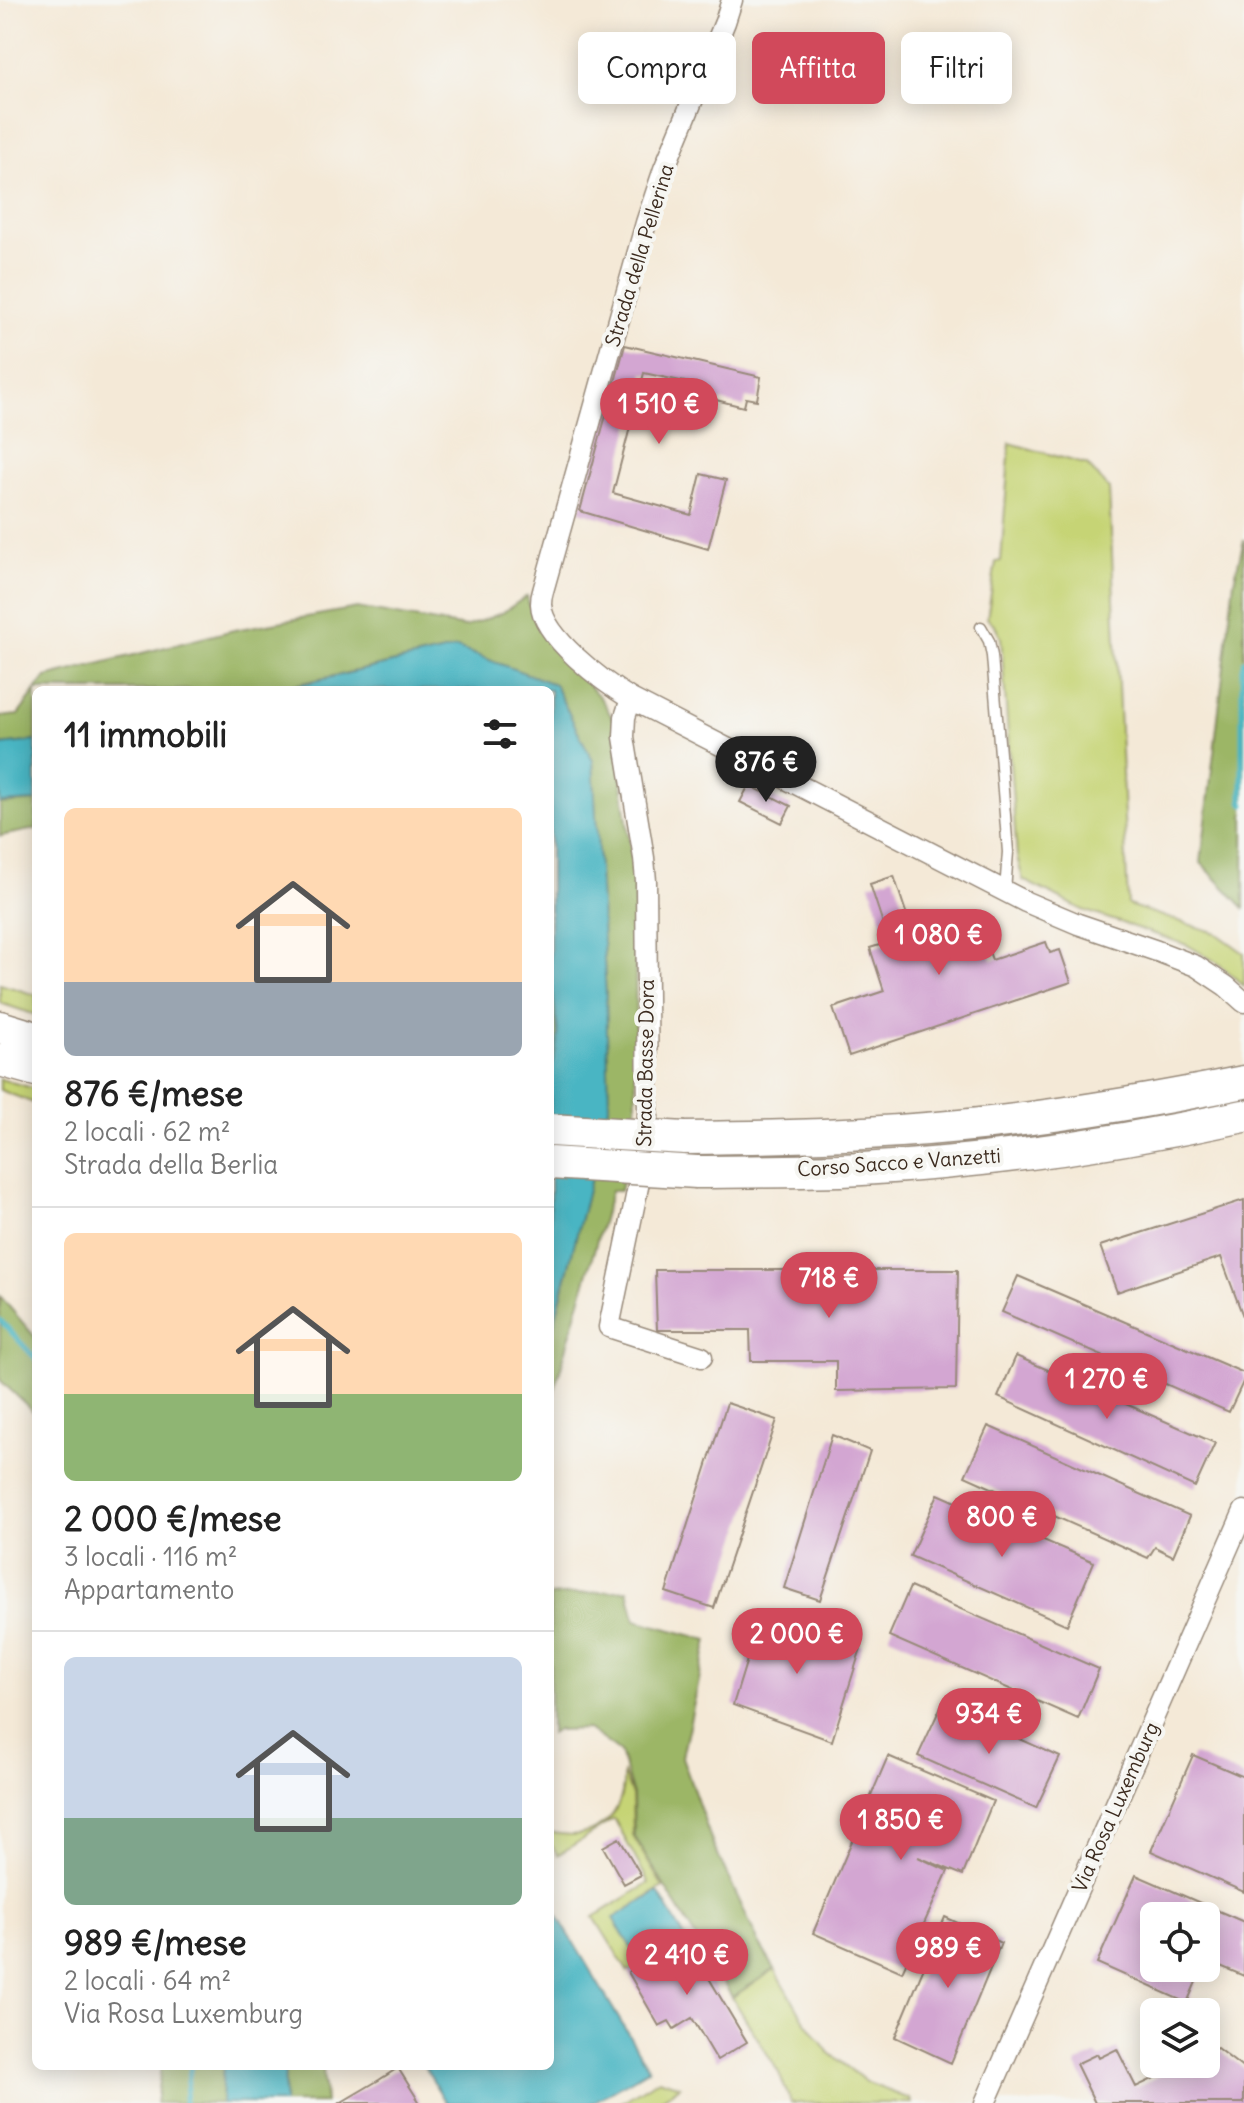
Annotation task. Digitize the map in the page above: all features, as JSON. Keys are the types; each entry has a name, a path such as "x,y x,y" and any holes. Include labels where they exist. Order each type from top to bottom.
{"main road":[{"path":"0,1027 32,1037"},
{"path":"0,1060 32,1069"},
{"name":"Corso Sacco e Vanzetti","path":"554,1130 685,1138 865,1133 1067,1114 1244,1082"},
{"name":"Corso Sacco e Vanzetti","path":"554,1163 697,1172 862,1169 1074,1147 1244,1116"}],"street":[{"name":"Strada della Pellerina","path":"732,0 664,169 646,223 541,602 547,622 562,642 603,682 631,699 1005,891 1078,924 1196,966 1244,1002"},
{"name":"Strada Basse Dora","path":"631,699 625,717 624,737 646,881 648,1115 645,1153 609,1327 702,1357"},
{"name":"Via Rosa Luxemburg","path":"985,2103 1244,1511"}],"lane":[{"path":"981,627 989,641 995,687 1008,852 1005,891"}],"green space":[{"path":"1010,443 1087,465 1109,489 1128,905 1216,933 1244,953 1244,986 1218,963 1187,945 1083,910 1023,880 1017,857 1001,638 995,625 987,618 996,562 1001,561"},
{"path":"1244,540 1244,908 1201,863 1234,581"},
{"path":"527,596 531,612 547,640 601,699 614,721 635,884 636,1114 620,1191 611,1191 554,1392 554,1324 609,1107 593,761 554,684 457,648 290,686 39,686 46,677 234,630 357,608 465,627 502,613"},
{"path":"32,696 32,741 0,745 0,717 18,715"},
{"path":"32,801 32,830 0,836 0,804"},
{"path":"0,984 32,994 32,1014 0,1003"},
{"path":"554,1001 558,1035 554,1059"},
{"path":"0,1079 32,1088 32,1102 0,1090"},
{"path":"0,1296 32,1333 32,1410 0,1380"},
{"path":"628,1590 635,1620 708,1640 682,1757 712,1842 759,1943 775,1969 732,1997 634,1836 633,1795 620,1752 588,1729 554,1732 554,1596"},
{"path":"623,1772 632,1796 633,1836 663,1887 614,1918 641,1964 628,1972 594,1917 649,1883 614,1819 558,1855 554,1849 554,1833 580,1834 604,1823 613,1814 623,1788"},
{"path":"775,1969 802,2016 829,2053 868,2083 910,2099 912,2103 791,2103 779,2073 732,1997"},
{"path":"160,2070 223,2070 221,2103 156,2103"},
{"path":"285,2070 323,2070 325,2103 284,2103"},
{"path":"659,2079 680,2086 656,2103 620,2103"}],"water":[{"path":"457,648 554,684 593,761 609,1107 554,1324 554,1059 558,1035 554,1001 554,686 293,686"},
{"path":"32,741 32,801 0,803 0,745"},
{"path":"658,1892 685,1938 641,1964 613,1918"},
{"path":"554,1910 649,2069 592,2103 446,2103 426,2070 554,2070"},
{"path":"223,2070 285,2070 284,2103 221,2103"}],"building":[{"path":"625,345 761,377 757,400 746,398 744,407 696,395 699,385 644,373 613,493 691,515 701,474 726,480 708,549 580,511"},
{"path":"749,785 791,806 782,823 740,802"},
{"path":"894,876 913,934 976,913 992,960 1046,942 1050,953 1060,950 1071,982 849,1056 833,1008 884,991 870,948 889,942 870,884"},
{"path":"1244,1200 1244,1319 1221,1257 1117,1292 1100,1246"},
{"path":"655,1270 958,1270 956,1389 836,1391 836,1361 751,1361 750,1330 657,1330"},
{"path":"1018,1276 1244,1373 1244,1380 1229,1412 1002,1312"},
{"path":"1016,1356 1215,1443 1195,1487 998,1397"},
{"path":"727,1403 777,1420 714,1608 666,1592"},
{"path":"988,1426 1190,1516 1173,1556 1155,1547 1148,1558 965,1476"},
{"path":"832,1435 870,1451 820,1600 784,1588"},
{"path":"938,1494 1094,1562 1067,1625 910,1556"},
{"path":"910,1587 1099,1669 1078,1719 889,1636"},
{"path":"761,1614 862,1645 832,1741 733,1705"},
{"path":"942,1704 1060,1757 1036,1808 918,1756"},
{"path":"1193,1755 1244,1777 1244,1892 1151,1851"},
{"path":"888,1756 993,1801 963,1875 918,1857 948,1871 902,1972 813,1933"},
{"path":"619,1838 641,1875 624,1884 603,1847"},
{"path":"1136,1875 1198,1902 1140,1902 1140,1982 1196,1982 1189,1998 1176,1998 1097,1963"},
{"path":"1220,1912 1244,1922 1244,1976 1220,1966"},
{"path":"945,1917 1001,1943 951,2063 895,2037"},
{"path":"685,1938 747,2042 717,2060 692,2018 674,2029 669,2021 659,2026 628,1972"},
{"path":"1117,2049 1136,2087 1155,2078 1220,2078 1220,2050 1244,2069 1244,2103 1095,2103 1076,2064"},
{"path":"399,2070 420,2103 340,2103"}],"waterway":[{"path":"1244,661 1244,805"},
{"path":"0,1320 32,1355"},
{"path":"184,2103 190,2070"}]}
